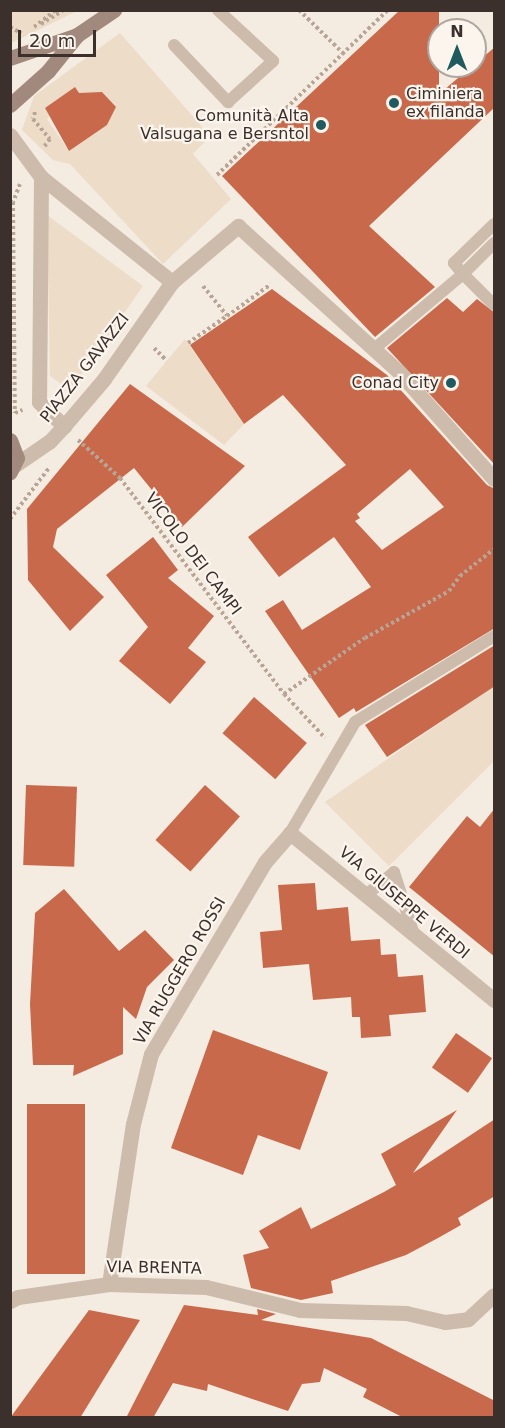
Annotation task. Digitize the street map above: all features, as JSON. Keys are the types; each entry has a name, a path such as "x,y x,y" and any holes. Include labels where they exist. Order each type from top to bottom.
{"main road":[{"path":"10,58 77,35 114,10"},
{"path":"10,105 48,71 77,35"},
{"path":"10,440 16,449 13,469"}],"street":[{"path":"10,135 41,177 172,282"},
{"path":"41,177 39,402 69,431"},
{"name":"PIAZZA GAVAZZI","path":"13,469 50,441 69,431 172,282 238,226 374,349"},
{"path":"374,349 399,372 495,480"},
{"name":"VIA GIUSEPPE VERDI","path":"290,833 495,1000"},
{"name":"VIA RUGGERO ROSSI","path":"109,1284 133,1124 151,1054 265,862 290,833"},
{"name":"VIA BRENTA","path":"13,1297 109,1284 206,1287 300,1310 406,1313 445,1322 468,1319 495,1295"}],"lane":[{"path":"174,45 228,102 273,62 218,10"},
{"path":"495,224 454,263 495,305"},
{"path":"374,349 463,274 495,243"},
{"path":"290,833 355,722 495,636"},
{"path":"366,895 394,872 414,935"}],"path":[{"path":"24,34 56,10"},
{"path":"299,10 344,54"},
{"path":"217,176 388,10"},
{"path":"38,101 33,119 50,140 42,149"},
{"path":"15,413 13,202 19,185"},
{"path":"188,343 271,284"},
{"path":"203,286 227,316"},
{"path":"154,348 167,361"},
{"name":"VICOLO DEI CAMPI","path":"69,431 120,478 284,694 338,752"},
{"path":"10,519 56,459"},
{"path":"284,694 365,638 449,591 460,576 495,549"}],"shaded area":[{"path":"11,10 77,10 77,11 11,43"},
{"path":"120,33 210,136 193,154 231,199 163,264 70,164 53,160 22,130 34,96","holes":["75,88 81,96 102,92 116,107 107,125 69,151 47,119 50,116 45,108"]},
{"path":"47,215 143,286 70,390 50,376"},
{"path":"185,339 244,424 224,445 146,386"},
{"path":"494,686 494,761 389,866 325,802"}],"building":[{"name":"Comunità Alta Valsugana e Bersntol","path":"400,10 439,10 439,18 427,18 427,78 439,78 439,94 458,78 487,78 487,54 495,47 495,107 369,226 435,287 375,337 222,176"},
{"path":"75,87 79,93 102,92 116,107 107,125 69,151 45,108"},
{"path":"272,289 387,375 487,485 495,489 495,628 356,712 354,708 339,718 265,611 283,600 302,630 371,587 334,537 279,577 248,537 346,465 283,395 244,424 190,345","holes":["410,469 444,507 382,550 355,521 360,518 357,514"]},
{"path":"447,298 463,312 477,299 495,313 495,465 387,348"},
{"path":"130,384 245,466 182,527 134,468 57,529 53,547 104,597 70,631 28,580 27,509"},
{"path":"153,537 178,570 168,578 214,616 188,648 206,662 170,704 119,661 148,627 106,575"},
{"path":"495,645 495,686 387,757 365,725"},
{"path":"254,697 307,743 275,779 223,733"},
{"path":"26,785 77,787 74,867 23,865"},
{"path":"205,785 240,816 190,871 155,840"},
{"path":"495,808 495,957 409,887 467,816 480,827"},
{"path":"315,883 317,910 348,907 351,941 380,939 381,955 396,954 398,977 423,975 426,1012 389,1015 391,1036 361,1038 360,1017 352,1017 351,997 313,1000 309,964 263,968 260,932 282,930 278,885"},
{"path":"64,889 119,951 145,930 174,960 147,987 136,1019 123,1007 123,1054 73,1076 74,1065 33,1065 30,1004 35,913"},
{"path":"213,1030 328,1072 300,1150 258,1135 243,1175 171,1148"},
{"path":"456,1033 492,1058 468,1093 432,1067"},
{"path":"27,1104 85,1104 85,1274 27,1274"},
{"path":"457,1110 413,1173 495,1119 495,1196 458,1218 461,1225 406,1255 331,1281 333,1293 301,1300 251,1288 243,1255 269,1248 259,1231 301,1207 311,1229 396,1185 381,1154"},
{"path":"184,1305 258,1315 257,1309 276,1314 261,1320 371,1338 495,1401 495,1418 404,1418 363,1397 367,1389 324,1368 320,1382 302,1384 288,1411 208,1384 207,1391 173,1383 153,1418 126,1418"},
{"path":"89,1310 140,1320 80,1418 10,1418"}],"place":[{"name":"Ciminiera ex filanda","path":"394,103"},
{"name":"Comunità Alta Valsugana e Bersntol","path":"321,125"},
{"name":"Conad City","path":"451,383"}]}
